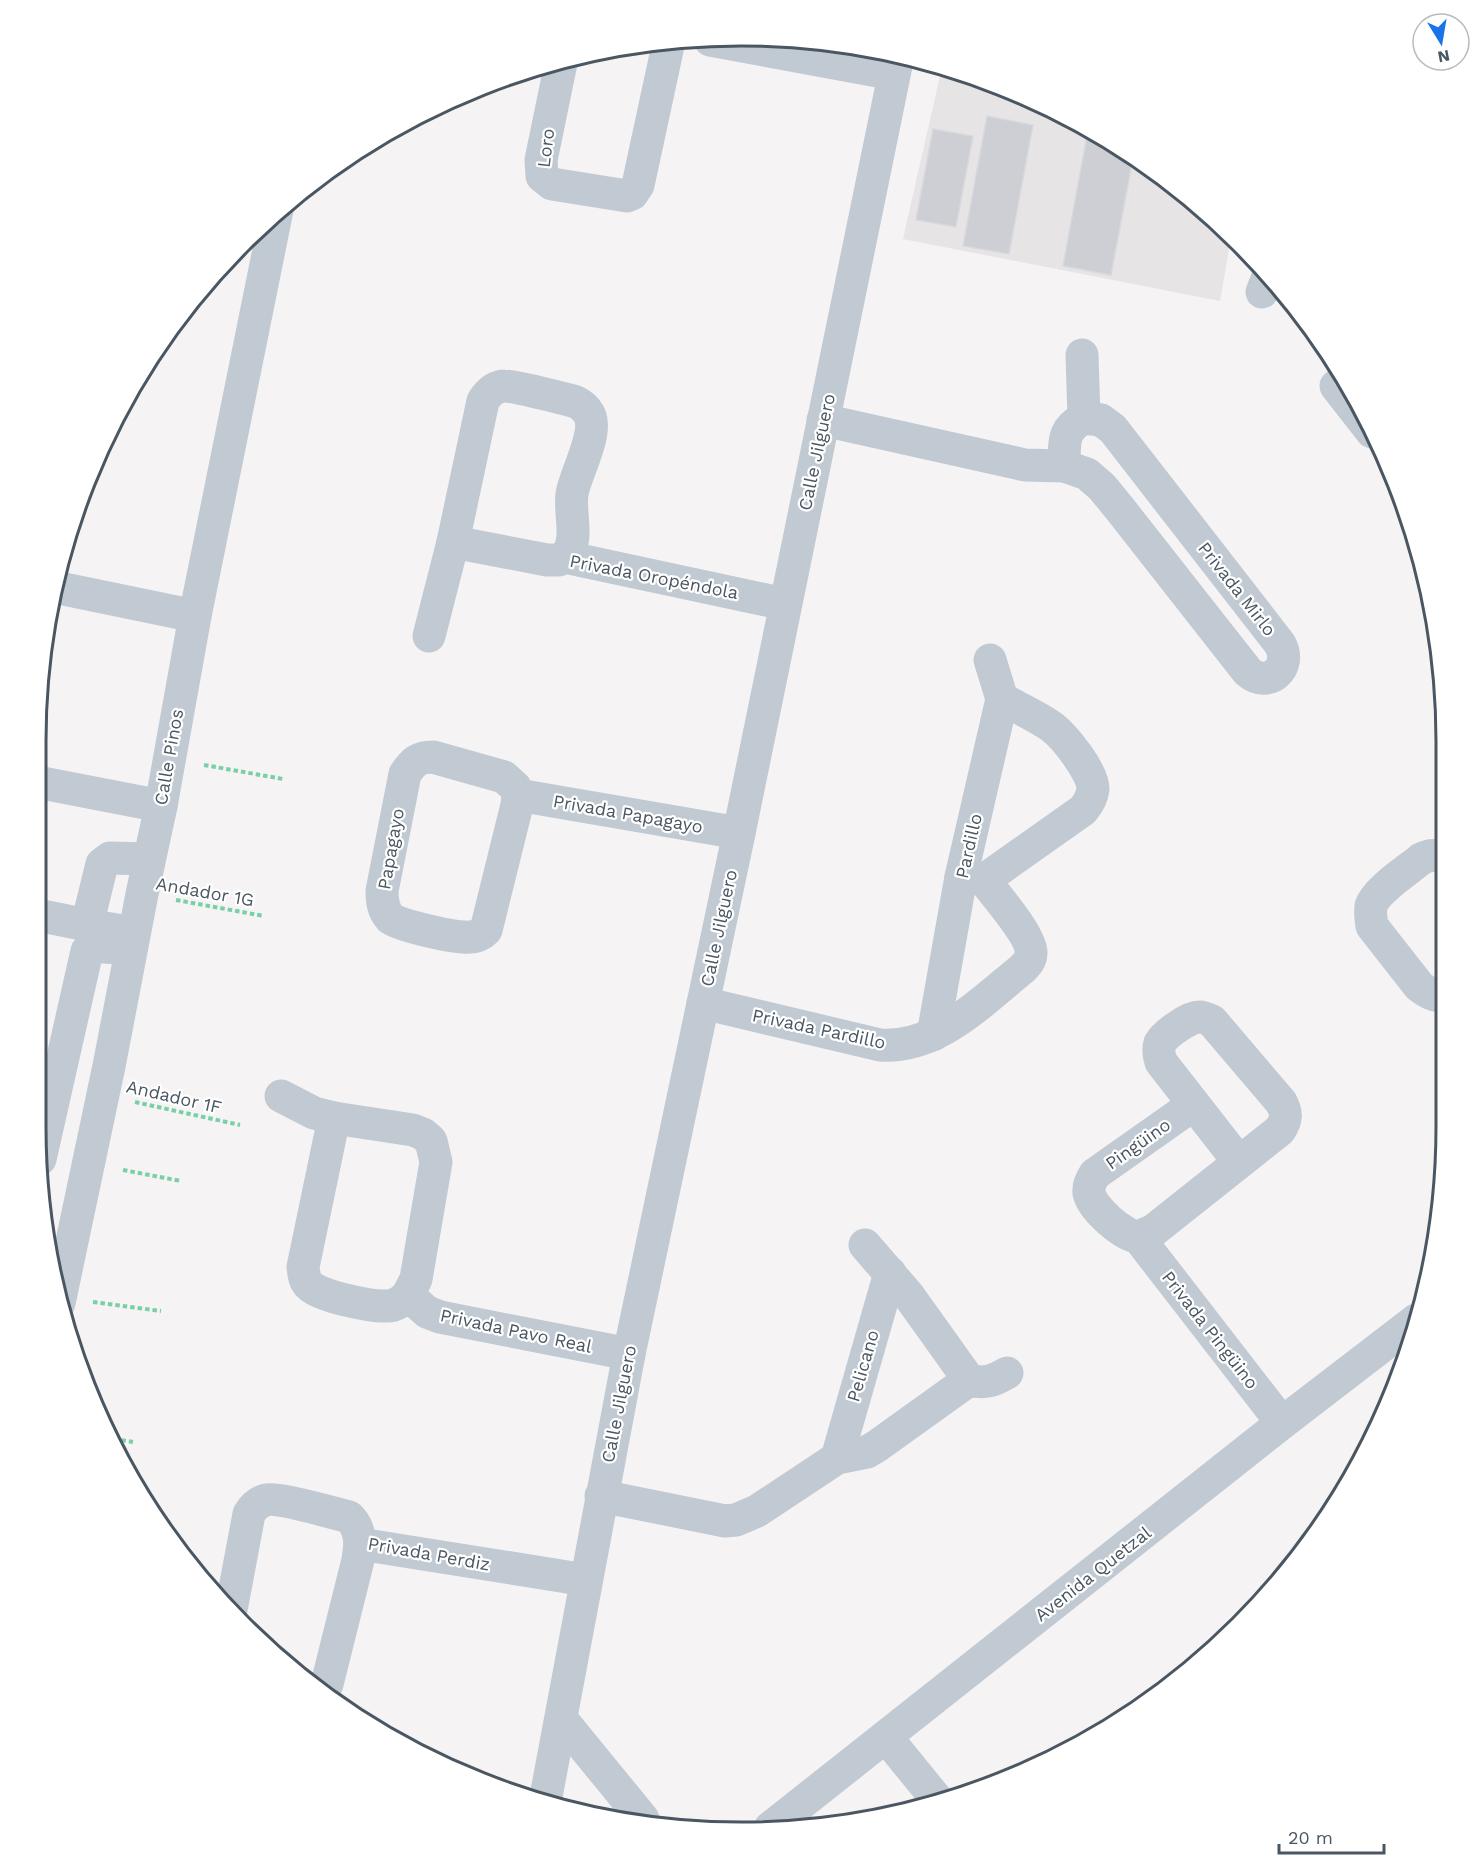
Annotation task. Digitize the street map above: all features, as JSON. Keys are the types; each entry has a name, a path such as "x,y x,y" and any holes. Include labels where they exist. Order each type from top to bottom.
{"street":[{"path":"761,47 896,65"},
{"name":"Loro","path":"559,71 541,160 542,176 552,184 621,196 632,194 638,185 667,51"},
{"name":"Calle Jilguero","path":"547,1793 629,1354 739,833 896,65"},
{"name":"Calle Pinos","path":"61,1265 61,1250 87,1171 103,1095 132,941 161,806 195,616 273,228"},
{"path":"1064,466 1066,435 1069,427 1084,418 1082,355"},
{"path":"429,636 453,542 483,401 491,391 505,385 576,402 588,411 592,422 591,437 572,493 573,536 569,552 565,557"},
{"path":"1337,385 1345,397"},
{"name":"Privada Mirlo","path":"824,420 1026,465 1064,466 1087,474 1102,487 1248,672 1252,676 1264,678 1277,673 1284,662 1283,649 1280,644 1113,429 1101,420 1084,418"},
{"name":"Privada Oropéndola","path":"453,542 547,560 559,560 565,557 785,604"},
{"path":"64,589 195,616"},
{"path":"973,878 1083,810 1090,801 1093,790 1086,769 1059,734 1046,723 1002,699 990,660"},
{"name":"Pardillo","path":"933,1035 973,878 1002,699"},
{"name":"Papagayo","path":"433,757 504,777 515,787 518,795 490,919 486,930 481,935 464,937 404,925 391,919 382,902 382,891 405,774 415,760 433,757"},
{"path":"46,784 161,806"},
{"name":"Privada Papagayo","path":"518,795 739,833"},
{"path":"1436,855 1428,855 1421,859 1379,893 1371,908 1372,926 1419,986 1429,994 1436,996"},
{"path":"87,925 102,864 105,860 149,859"},
{"name":"Privada Pardillo","path":"703,1003 880,1045 896,1046 933,1035 957,1022 1029,961 1031,953 1027,937 973,878"},
{"path":"46,917 87,925 132,941"},
{"path":"46,1099 49,1069 87,951 92,946 132,941"},
{"path":"1138,1237 1154,1230 1280,1130 1286,1117 1286,1110 1281,1102 1212,1021 1201,1017 1188,1019 1160,1043 1161,1062 1239,1162"},
{"path":"49,1069 72,1077 83,1088 103,1095"},
{"path":"281,1096 314,1113 413,1130 423,1134 431,1141 436,1162 416,1279 408,1296 400,1303 388,1306 330,1296 315,1290 304,1278 303,1267 334,1118"},
{"name":"Pingüino","path":"1089,1188 1095,1174 1193,1105"},
{"path":"48,1170 87,1171"},
{"name":"Privada Pingüino","path":"1089,1188 1094,1204 1122,1232 1131,1237 1138,1237 1282,1423"},
{"path":"865,1245 909,1296 969,1380 981,1383 991,1382 1007,1373"},
{"name":"Pelicano","path":"837,1458 890,1273"},
{"name":"Privada Pavo Real","path":"408,1296 428,1312 440,1317 629,1354"},
{"name":"Avenida Quetzal","path":"780,1820 1282,1423 1405,1334"},
{"path":"601,1496 725,1521 736,1520 757,1511 837,1458 867,1452 878,1446 969,1380"},
{"name":"Privada Perdiz","path":"233,1600 249,1514 258,1503 272,1499 349,1517 359,1533 360,1544 586,1580"},
{"path":"327,1684 360,1544"},
{"path":"562,1720 639,1814"},
{"path":"886,1737 933,1794"}],"path":[{"path":"168,759 283,779"},
{"name":"Andador 1G","path":"142,894 264,916"},
{"name":"Andador 1F","path":"103,1095 240,1125"},
{"path":"87,1171 181,1181"},
{"path":"69,1301 161,1311"},
{"path":"121,1440 133,1442"}],"shaded area":[{"path":"940,76 1007,99 1089,140 1165,190 1229,247 1220,301 903,239"}],"building":[{"path":"987,116 1033,125 1009,254 963,246"},
{"path":"933,129 973,136 956,227 916,220"},
{"path":"1086,139 1131,166 1111,275 1063,266"}]}
